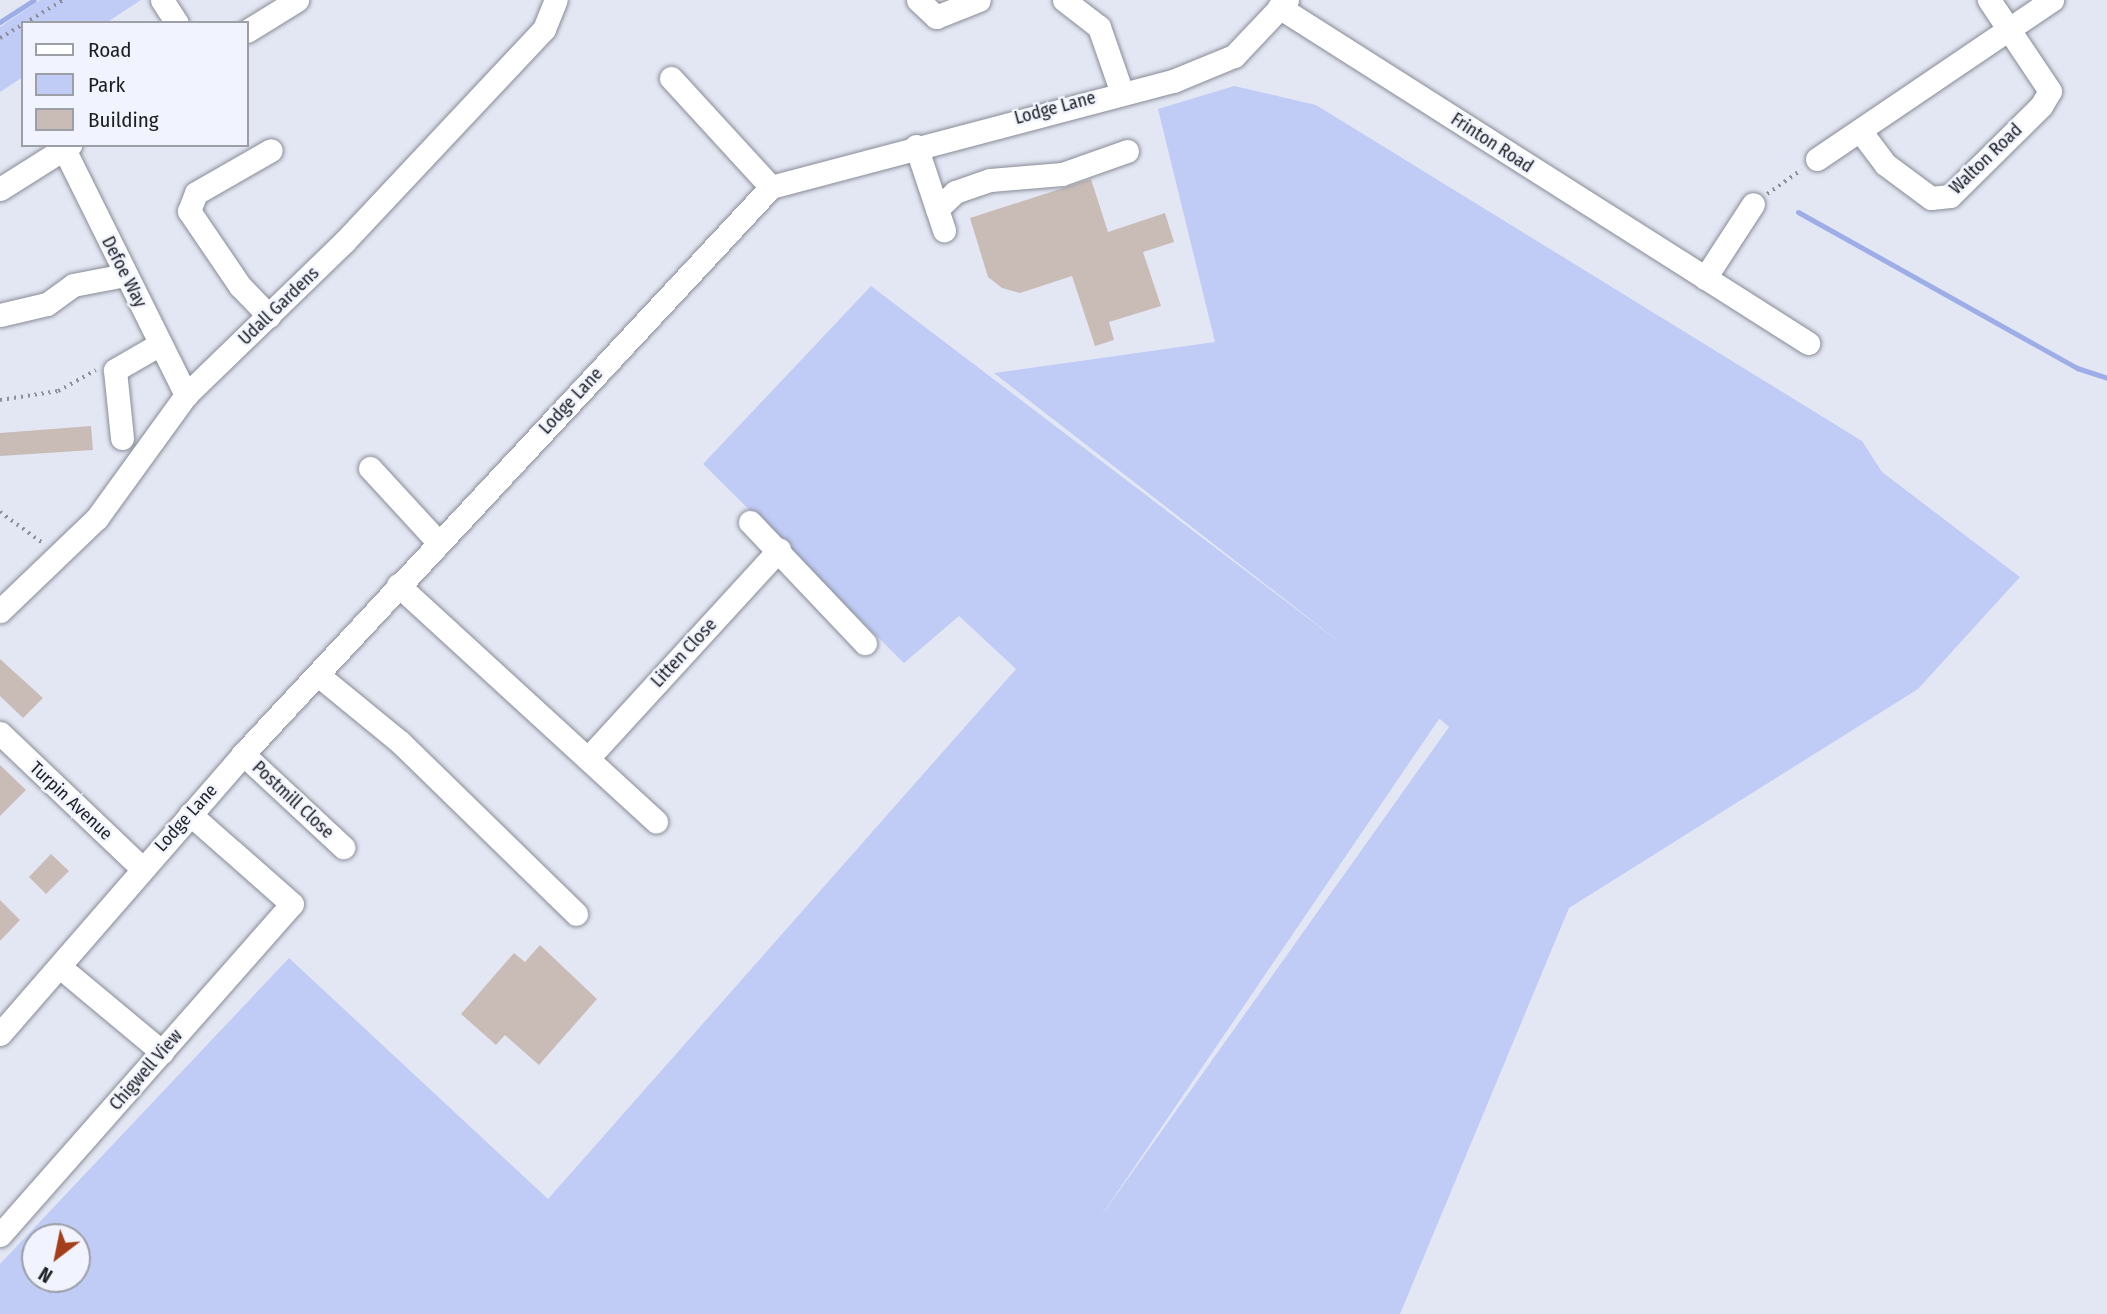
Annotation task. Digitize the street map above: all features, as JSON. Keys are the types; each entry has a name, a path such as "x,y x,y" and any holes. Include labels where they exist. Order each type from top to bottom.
{"street":[{"path":"162,0 176,21"},
{"path":"248,29 297,0"},
{"name":"Udall Gardens","path":"0,611 97,518 186,395 269,316 544,29 556,0"},
{"path":"918,0 936,17 979,0"},
{"path":"1064,0 1098,27 1121,90"},
{"name":"Walton Road","path":"1861,132 1885,164 1922,191 1950,197 2050,91 1989,0"},
{"path":"1817,159 1861,132 2052,0"},
{"name":"Lodge Lane","path":"0,1034 243,754 318,675 398,584 771,187 1121,90 1173,81 1234,56 1283,4"},
{"name":"Frinton Road","path":"1283,4 1808,343"},
{"path":"671,78 771,187"},
{"path":"916,146 940,219 955,192 990,180 1062,174 1127,151"},
{"path":"0,189 67,147"},
{"name":"Defoe Way","path":"67,147 125,275 186,395"},
{"path":"269,316 189,211 196,193 271,150"},
{"path":"1705,278 1753,204"},
{"path":"0,315 47,304 73,285 125,275"},
{"path":"122,438 115,370 160,344"},
{"path":"370,468 439,543"},
{"path":"750,522 809,578 865,643"},
{"name":"Litten Close","path":"590,757 779,550"},
{"path":"398,584 590,757 656,821"},
{"path":"318,675 400,742 576,914"},
{"name":"Turpin Avenue","path":"0,733 142,868"},
{"name":"Postmill Close","path":"243,754 344,847"},
{"name":"Chigwell View","path":"0,1235 292,904 190,814"},
{"path":"60,967 162,1052"}],"path":[{"path":"29,21 64,0"},
{"path":"0,38 21,26"},
{"path":"1753,204 1817,159"},
{"path":"0,400 33,398 97,369 115,370"},
{"path":"0,512 61,555"}],"green space":[{"path":"40,0 141,0 109,21 21,21 21,78 0,92 0,27"},
{"path":"1234,86 1316,105 1862,441 1882,472 2020,577 1918,689 1569,908 1400,1314 0,1314 0,1264 21,1242 21,1293 91,1293 91,1223 39,1223 289,958 548,1199 1016,669 959,616 904,663 703,464 871,286 1346,647 994,373 1215,342 1158,109","holes":["1439,719 1449,727 1097,1222"]}],"building":[{"path":"1091,179 1108,232 1165,213 1174,242 1143,252 1161,306 1109,322 1114,340 1095,346 1072,276 1020,293 1002,288 988,277 970,218"},
{"path":"91,426 93,450 0,456 0,433"},
{"path":"0,659 43,698 23,718 0,696"},
{"path":"0,765 26,790 0,816"},
{"path":"51,854 69,871 46,894 29,877"},
{"path":"0,900 20,920 0,941"},
{"path":"540,945 597,999 539,1065 505,1035 496,1045 461,1014 514,953 525,962"}],"waterway":[{"path":"0,22 34,0"},
{"path":"1798,212 2077,368 2107,378"}]}
